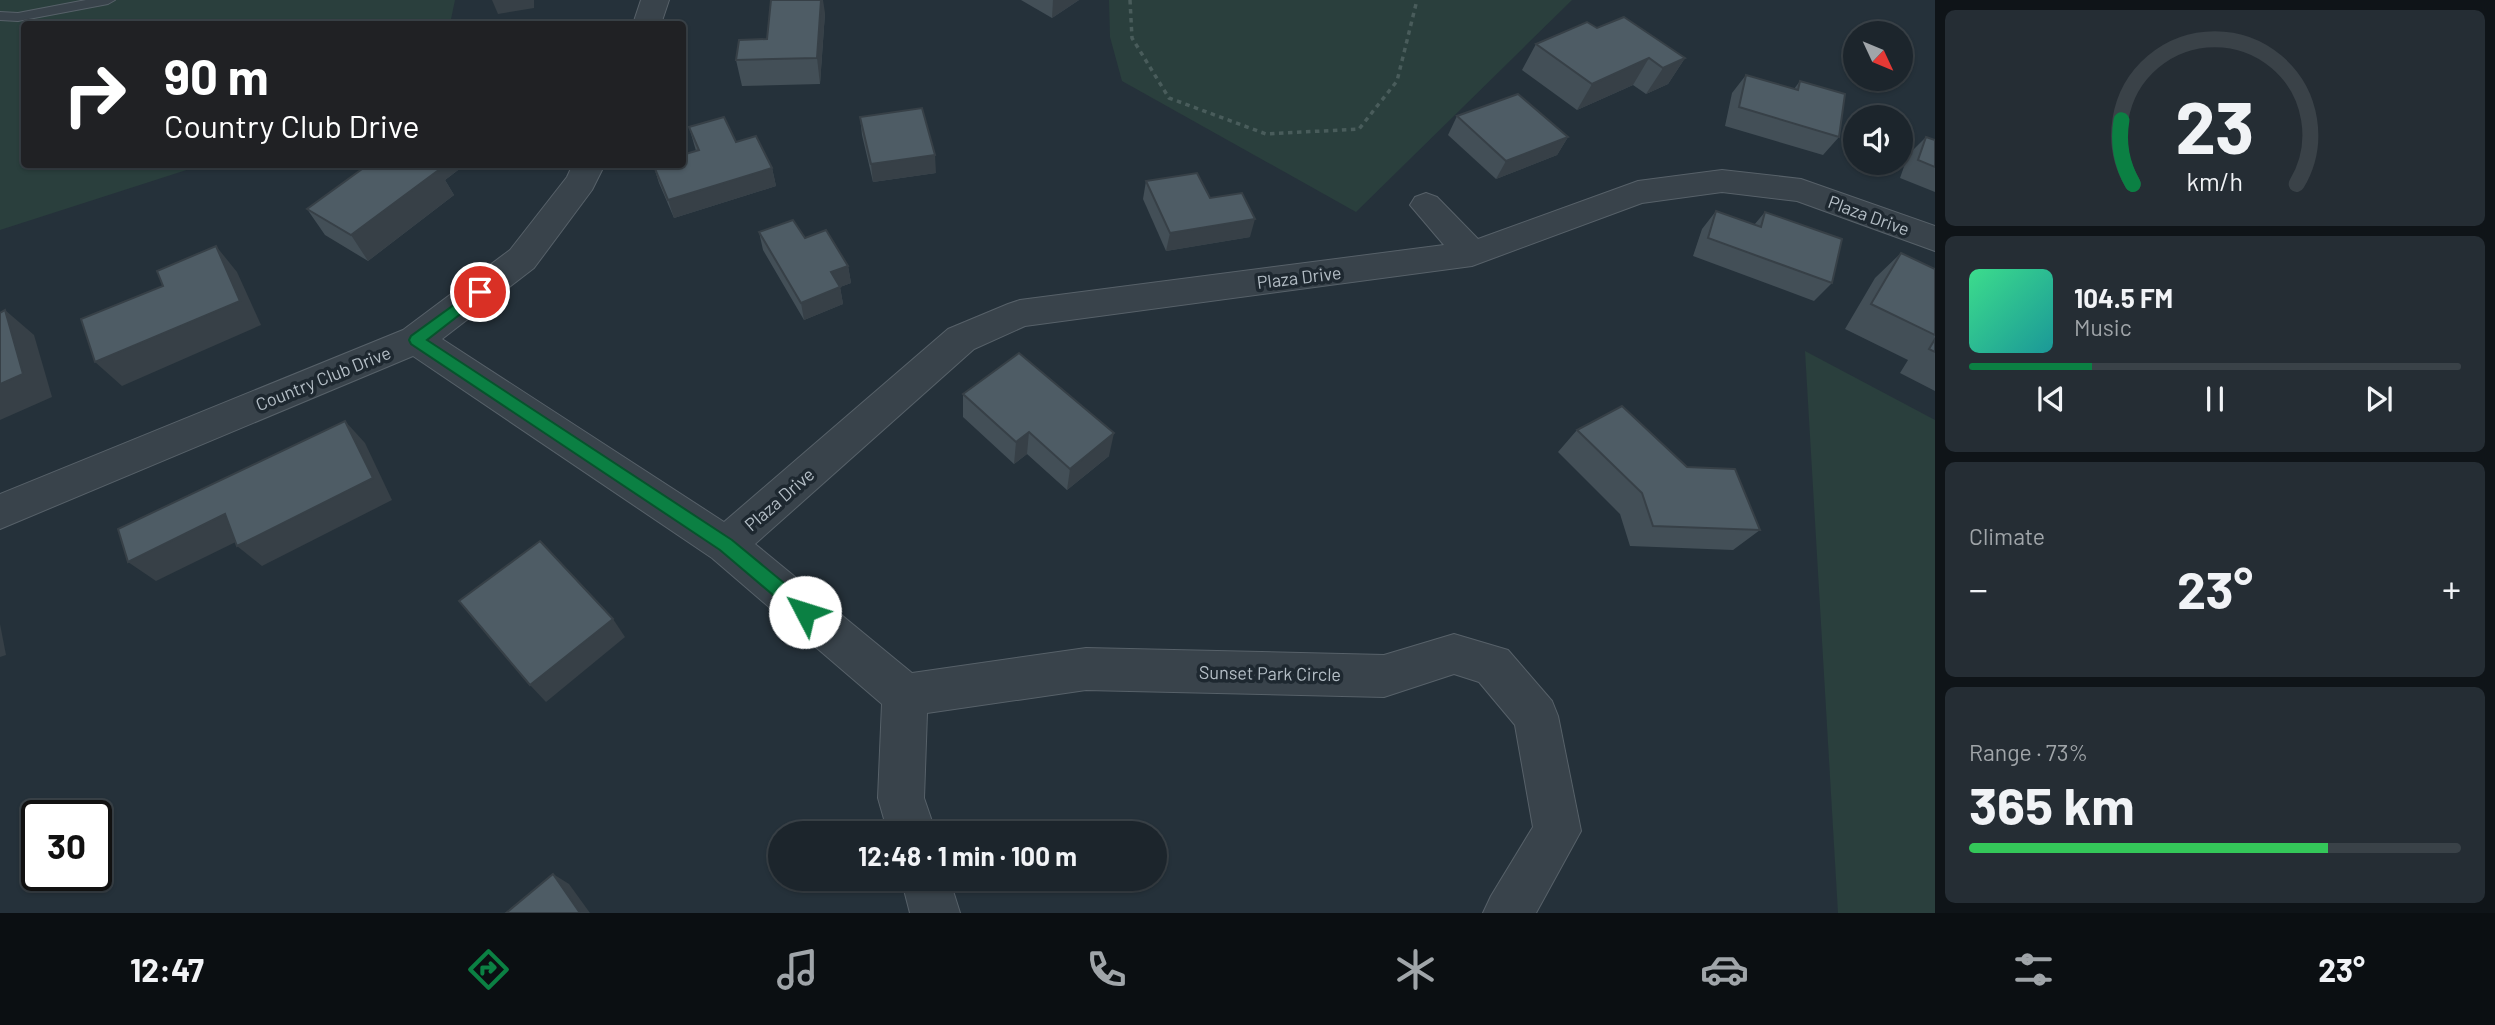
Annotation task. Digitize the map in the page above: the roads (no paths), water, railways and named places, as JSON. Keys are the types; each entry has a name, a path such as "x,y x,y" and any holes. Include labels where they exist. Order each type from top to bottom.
{"street":[{"path":"648,21 655,0"},
{"name":"Country Club Drive","path":"0,512 416,340 522,259 581,182 587,168"},
{"name":"Plaza Drive","path":"726,545 961,340 1020,313 1472,254 1639,192 1722,181 1801,190 1935,239"},
{"path":"1426,205 1472,254"},
{"path":"416,340 726,545 905,695 901,798 908,821"},
{"name":"Sunset Park Circle","path":"905,695 1086,669 1384,676 1454,654 1493,665 1536,716 1557,831 1508,913"},
{"path":"929,891 935,913"}],"lane":[{"path":"0,16 18,17 108,0"}]}
